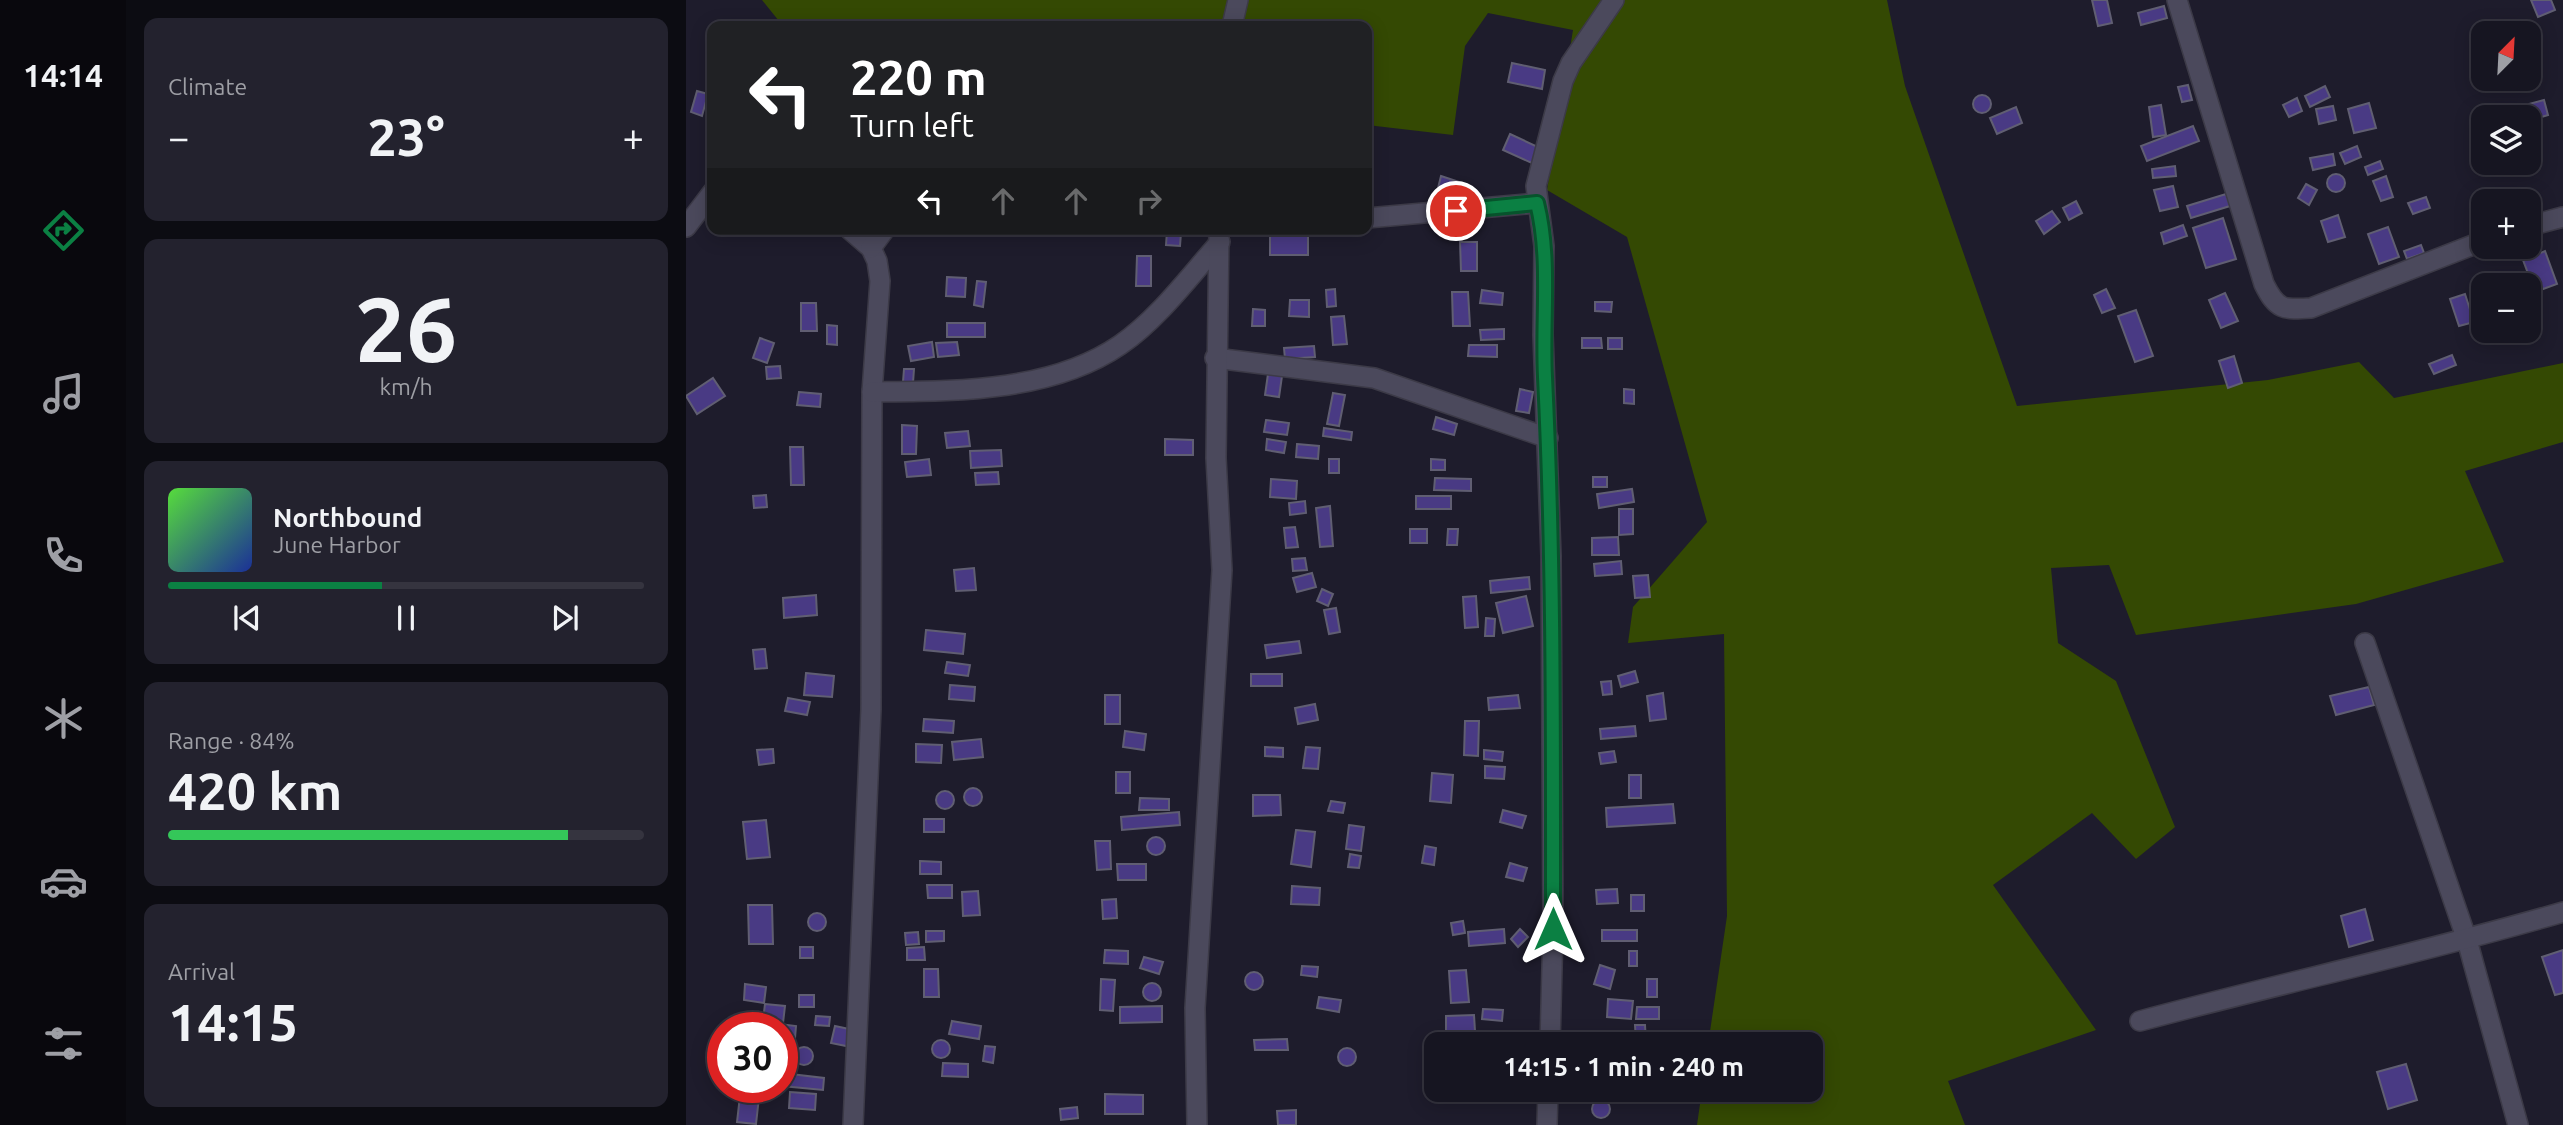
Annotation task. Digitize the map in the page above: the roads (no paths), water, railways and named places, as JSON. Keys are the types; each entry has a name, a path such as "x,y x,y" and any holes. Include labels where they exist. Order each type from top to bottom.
{"street":[{"path":"1233,21 1238,0"},
{"path":"1550,1032 1553,701 1548,438 1543,335 1544,246 1536,186 1563,81 1571,63 1614,0"},
{"path":"2177,0 2264,284 2274,304 2289,310 2311,308 2471,246"},
{"path":"686,227 707,200"},
{"path":"1372,218 1537,203"},
{"path":"2541,223 2563,217"},
{"path":"853,1125 860,1020 871,709 872,392 880,281 871,248 856,235"},
{"path":"871,248 881,235"},
{"path":"872,392 977,391 1089,362 1120,345 1150,320 1220,236"},
{"path":"1197,1125 1195,1008 1206,790 1222,570 1216,458 1215,358 1220,236"},
{"path":"1215,358 1374,378 1548,438"},
{"path":"2365,643 2467,940 2518,1125"},
{"path":"2140,1021 2326,972 2467,940 2563,912"},
{"path":"1547,1125 1548,1102"}]}
